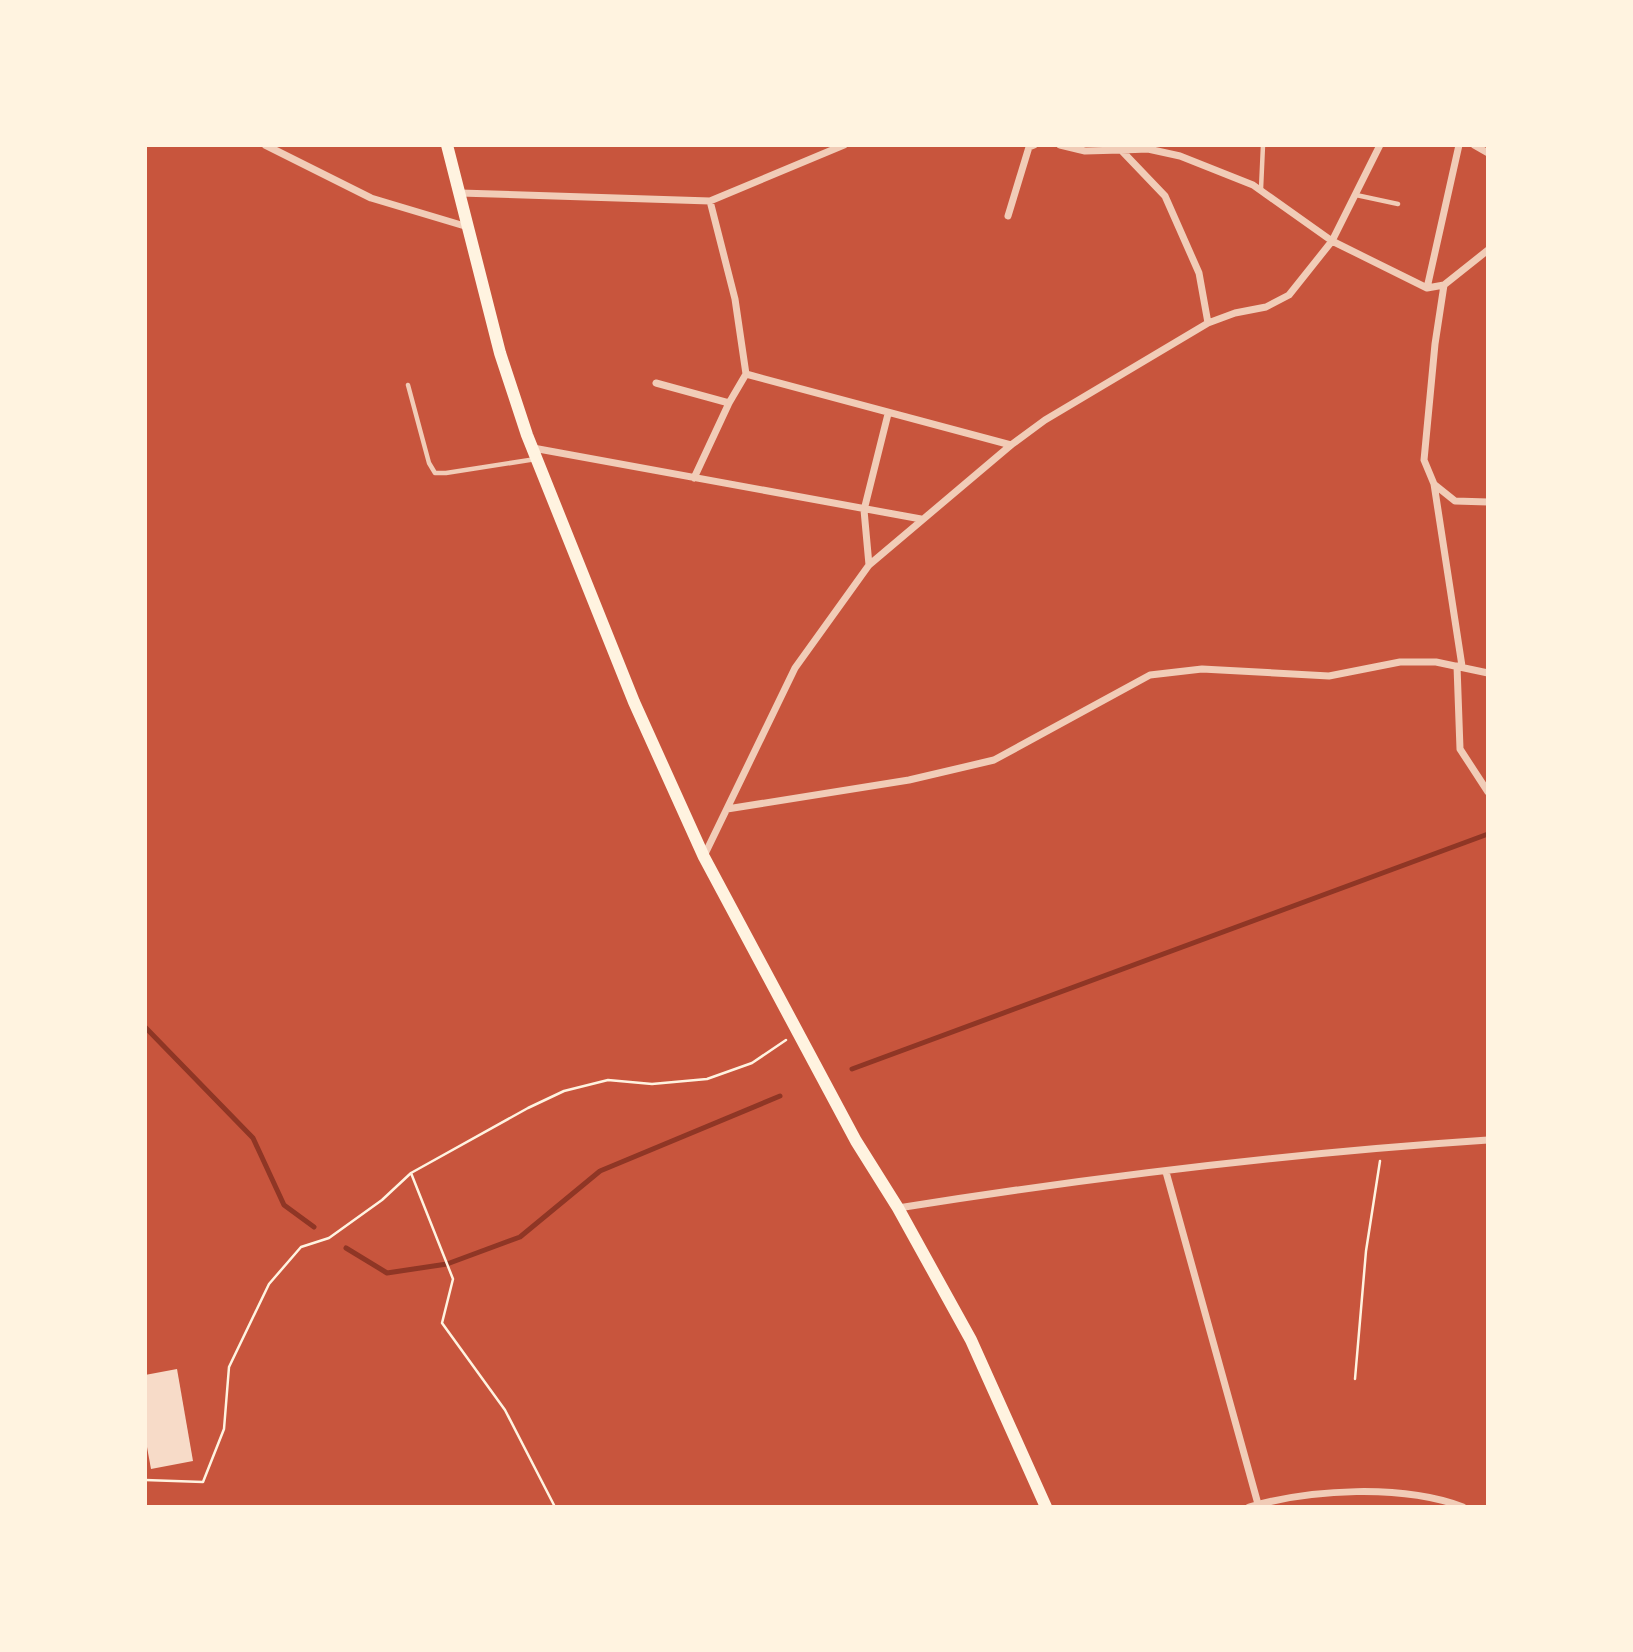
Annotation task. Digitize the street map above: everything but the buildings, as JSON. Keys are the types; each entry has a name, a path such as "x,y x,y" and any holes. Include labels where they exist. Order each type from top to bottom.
{"main road":[{"path":"447,145 500,354 535,453 634,702 704,857 856,1141 898,1209 971,1340 1046,1507"}],"street":[{"path":"265,145 371,198 468,227"},
{"path":"460,192 710,201 844,145"},
{"path":"1008,216 1029,147 1034,145"},
{"path":"1060,145 1085,151 1119,147 1148,149 1180,156 1261,190 1332,241 1427,288 1444,285 1488,250"},
{"path":"704,857 795,668 869,565 921,519 1045,420 1208,323 1235,313 1266,307 1289,295 1332,241 1380,145"},
{"path":"1427,288 1459,145"},
{"path":"1474,145 1488,153"},
{"path":"1119,147 1165,196 1199,272 1208,323"},
{"path":"694,478 729,403 746,374 735,299 710,201"},
{"path":"1444,285 1424,460 1434,484 1459,666 1460,749 1488,792"},
{"path":"746,374 1011,445"},
{"path":"656,383 729,403"},
{"path":"869,565 864,510 888,414"},
{"path":"535,453 694,478 921,519"},
{"path":"1434,484 1455,501 1488,502"},
{"path":"727,809 909,780 994,761 1150,675 1202,668 1329,676 1400,662 1436,662 1488,673"},
{"path":"898,1209 1013,1190 1166,1172 1382,1148 1488,1140"},
{"path":"1166,1172 1258,1504"},
{"path":"1249,1507 1304,1497 1369,1491 1408,1493 1464,1507"}],"lane":[{"path":"1261,190 1263,145"},
{"path":"1356,195 1398,204"},
{"path":"408,385 429,463 435,473 446,473 535,453"}],"path":[{"path":"145,1480 203,1482 224,1429 229,1367 270,1284 301,1247 329,1238 382,1200 411,1174 528,1108 564,1091 608,1080 652,1084 707,1079 752,1063 797,1032"},
{"path":"1354,1379 1366,1251 1382,1148"},
{"path":"411,1174 453,1279 442,1323 505,1410 555,1507"}],"waterway":[{"path":"852,1069 1488,834"},
{"path":"145,1027 253,1138 284,1205 314,1227"},
{"path":"346,1248 387,1273 447,1264 520,1237 600,1171 780,1096"}]}
